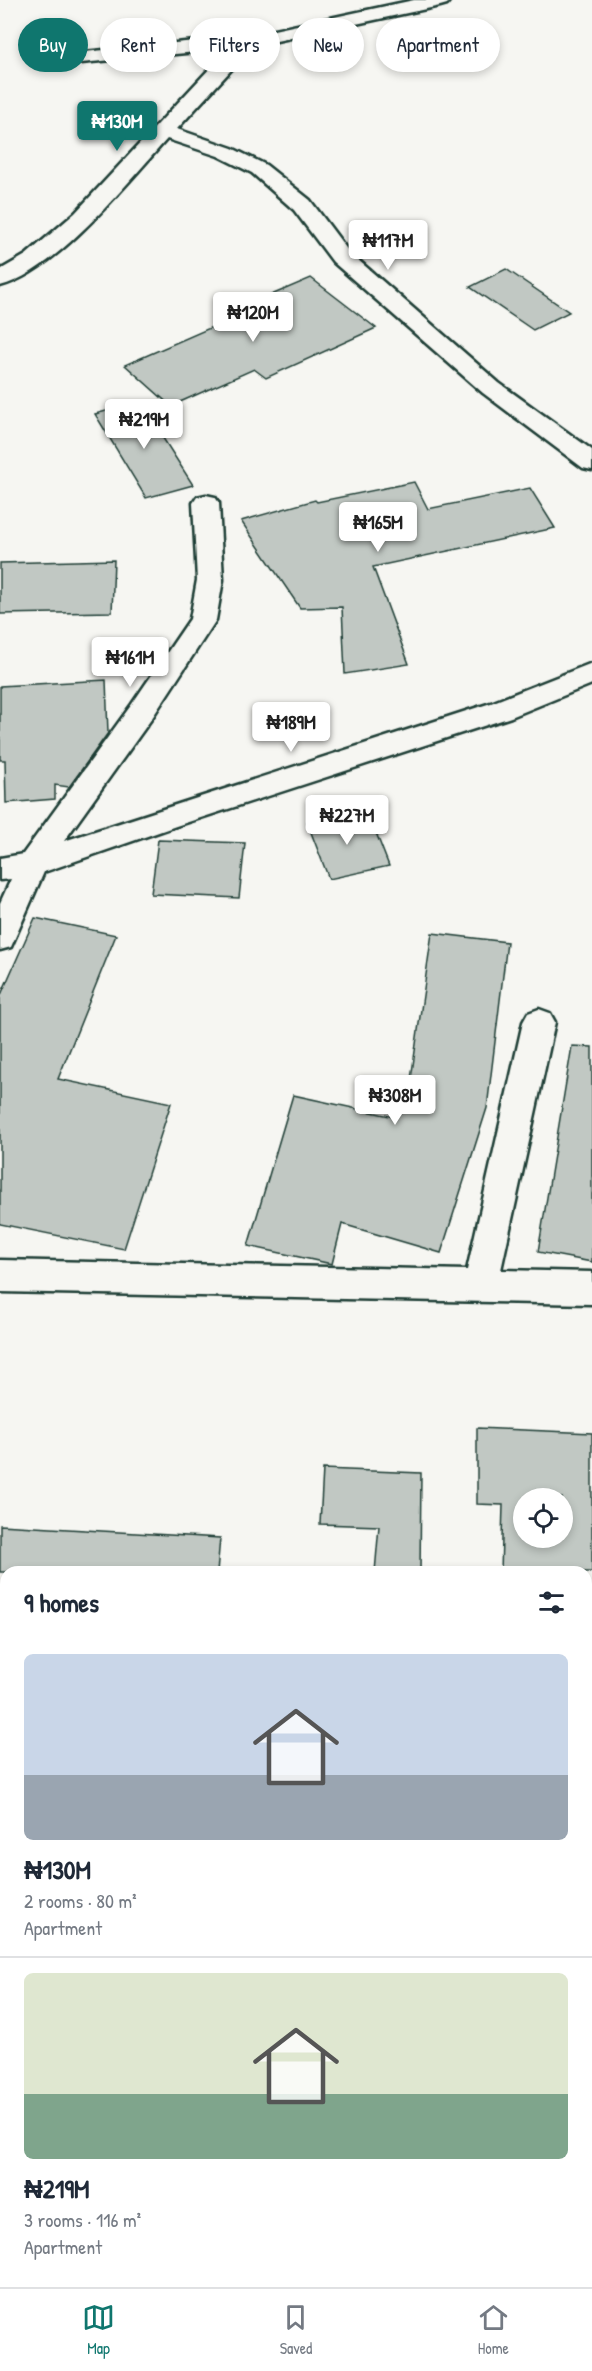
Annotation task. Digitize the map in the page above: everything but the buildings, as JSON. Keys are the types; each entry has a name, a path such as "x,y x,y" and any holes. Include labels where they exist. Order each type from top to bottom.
{"street":[{"path":"280,35 440,0"},
{"path":"88,56 189,47"},
{"path":"0,279 34,260 84,218 218,72"},
{"path":"163,131 225,152 259,169 302,205 341,257 491,388 592,462"},
{"path":"0,938 32,864 142,711 203,620 210,580 206,503"},
{"path":"0,870 32,864 166,818 501,710 592,673"},
{"path":"481,1285 539,1022"},
{"path":"0,1276 592,1288"}]}
